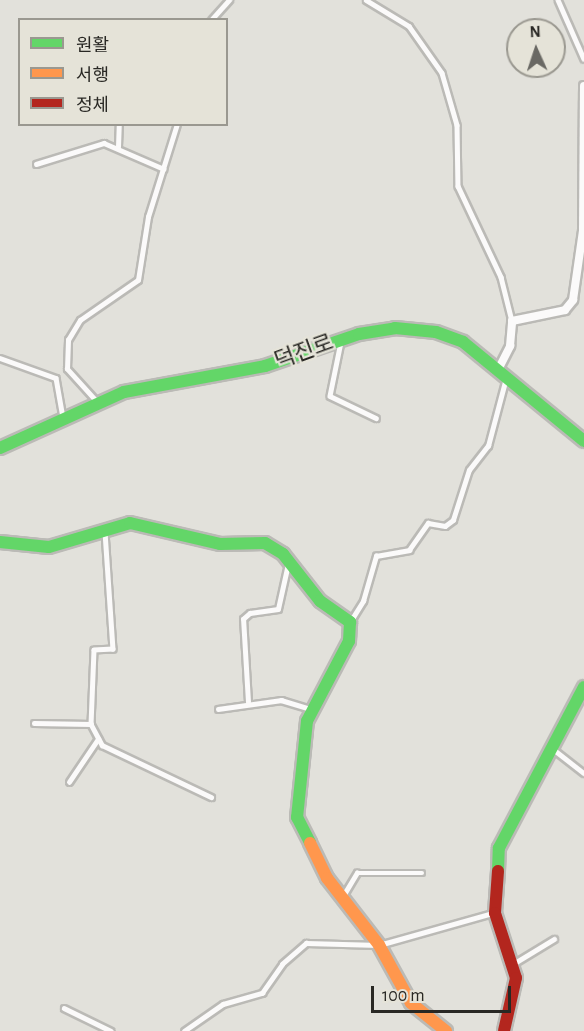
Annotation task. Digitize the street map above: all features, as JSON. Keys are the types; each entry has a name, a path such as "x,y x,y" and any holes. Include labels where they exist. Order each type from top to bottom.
{"street":[{"path":"502,372 510,346 512,321 565,310 573,300 583,231 584,86"},
{"name":"덕진로","path":"0,448 96,401 265,366 342,339 384,329 436,332 464,342 584,441"},
{"path":"0,542 49,547 105,530 137,524 220,544 265,543 289,561 320,601 350,622 349,641 311,709 304,732 297,817 342,899 379,945 411,1003 446,1031"},
{"path":"504,1031 517,992 513,964 495,913 502,837 553,749 584,687"}],"lane":[{"path":"212,18 230,0"},
{"path":"366,0 409,26 442,73 457,125 458,186 501,277 512,321"},
{"path":"558,0 584,59"},
{"path":"118,147 119,126"},
{"path":"96,401 67,369 68,340 80,321 138,280 176,126"},
{"path":"36,164 99,144 118,147 164,169"},
{"path":"342,339 330,396 376,418"},
{"path":"0,358 56,378 63,417"},
{"path":"350,622 363,600 376,556 409,550 428,523 445,526 453,520 469,470 488,446 502,372"},
{"path":"105,530 113,649 94,650 91,724 98,739 133,763 211,797"},
{"path":"248,702 243,619 250,613 278,609 289,561"},
{"path":"218,709 248,702 291,701 311,709"},
{"path":"34,723 91,724"},
{"path":"69,782 98,739"},
{"path":"553,749 584,773"},
{"path":"342,899 357,873 422,873"},
{"path":"184,1031 223,1004 262,993 299,946 314,941 379,945 495,913"},
{"path":"513,964 554,939"},
{"path":"64,1008 111,1031"}],"traffic: fast":[{"path":"0,448 124,392 265,366 359,334 395,328 436,332 463,342 584,441"},
{"path":"0,542 49,547 130,523 220,544 265,543 283,554 320,601 350,622 349,641 307,721 297,817 310,843"},
{"path":"498,871 499,848 584,687"}],"traffic: slow":[{"path":"310,843 327,878 379,945 411,1003 446,1031"}],"traffic: jam":[{"path":"498,871 495,913 516,978 504,1031"}]}
